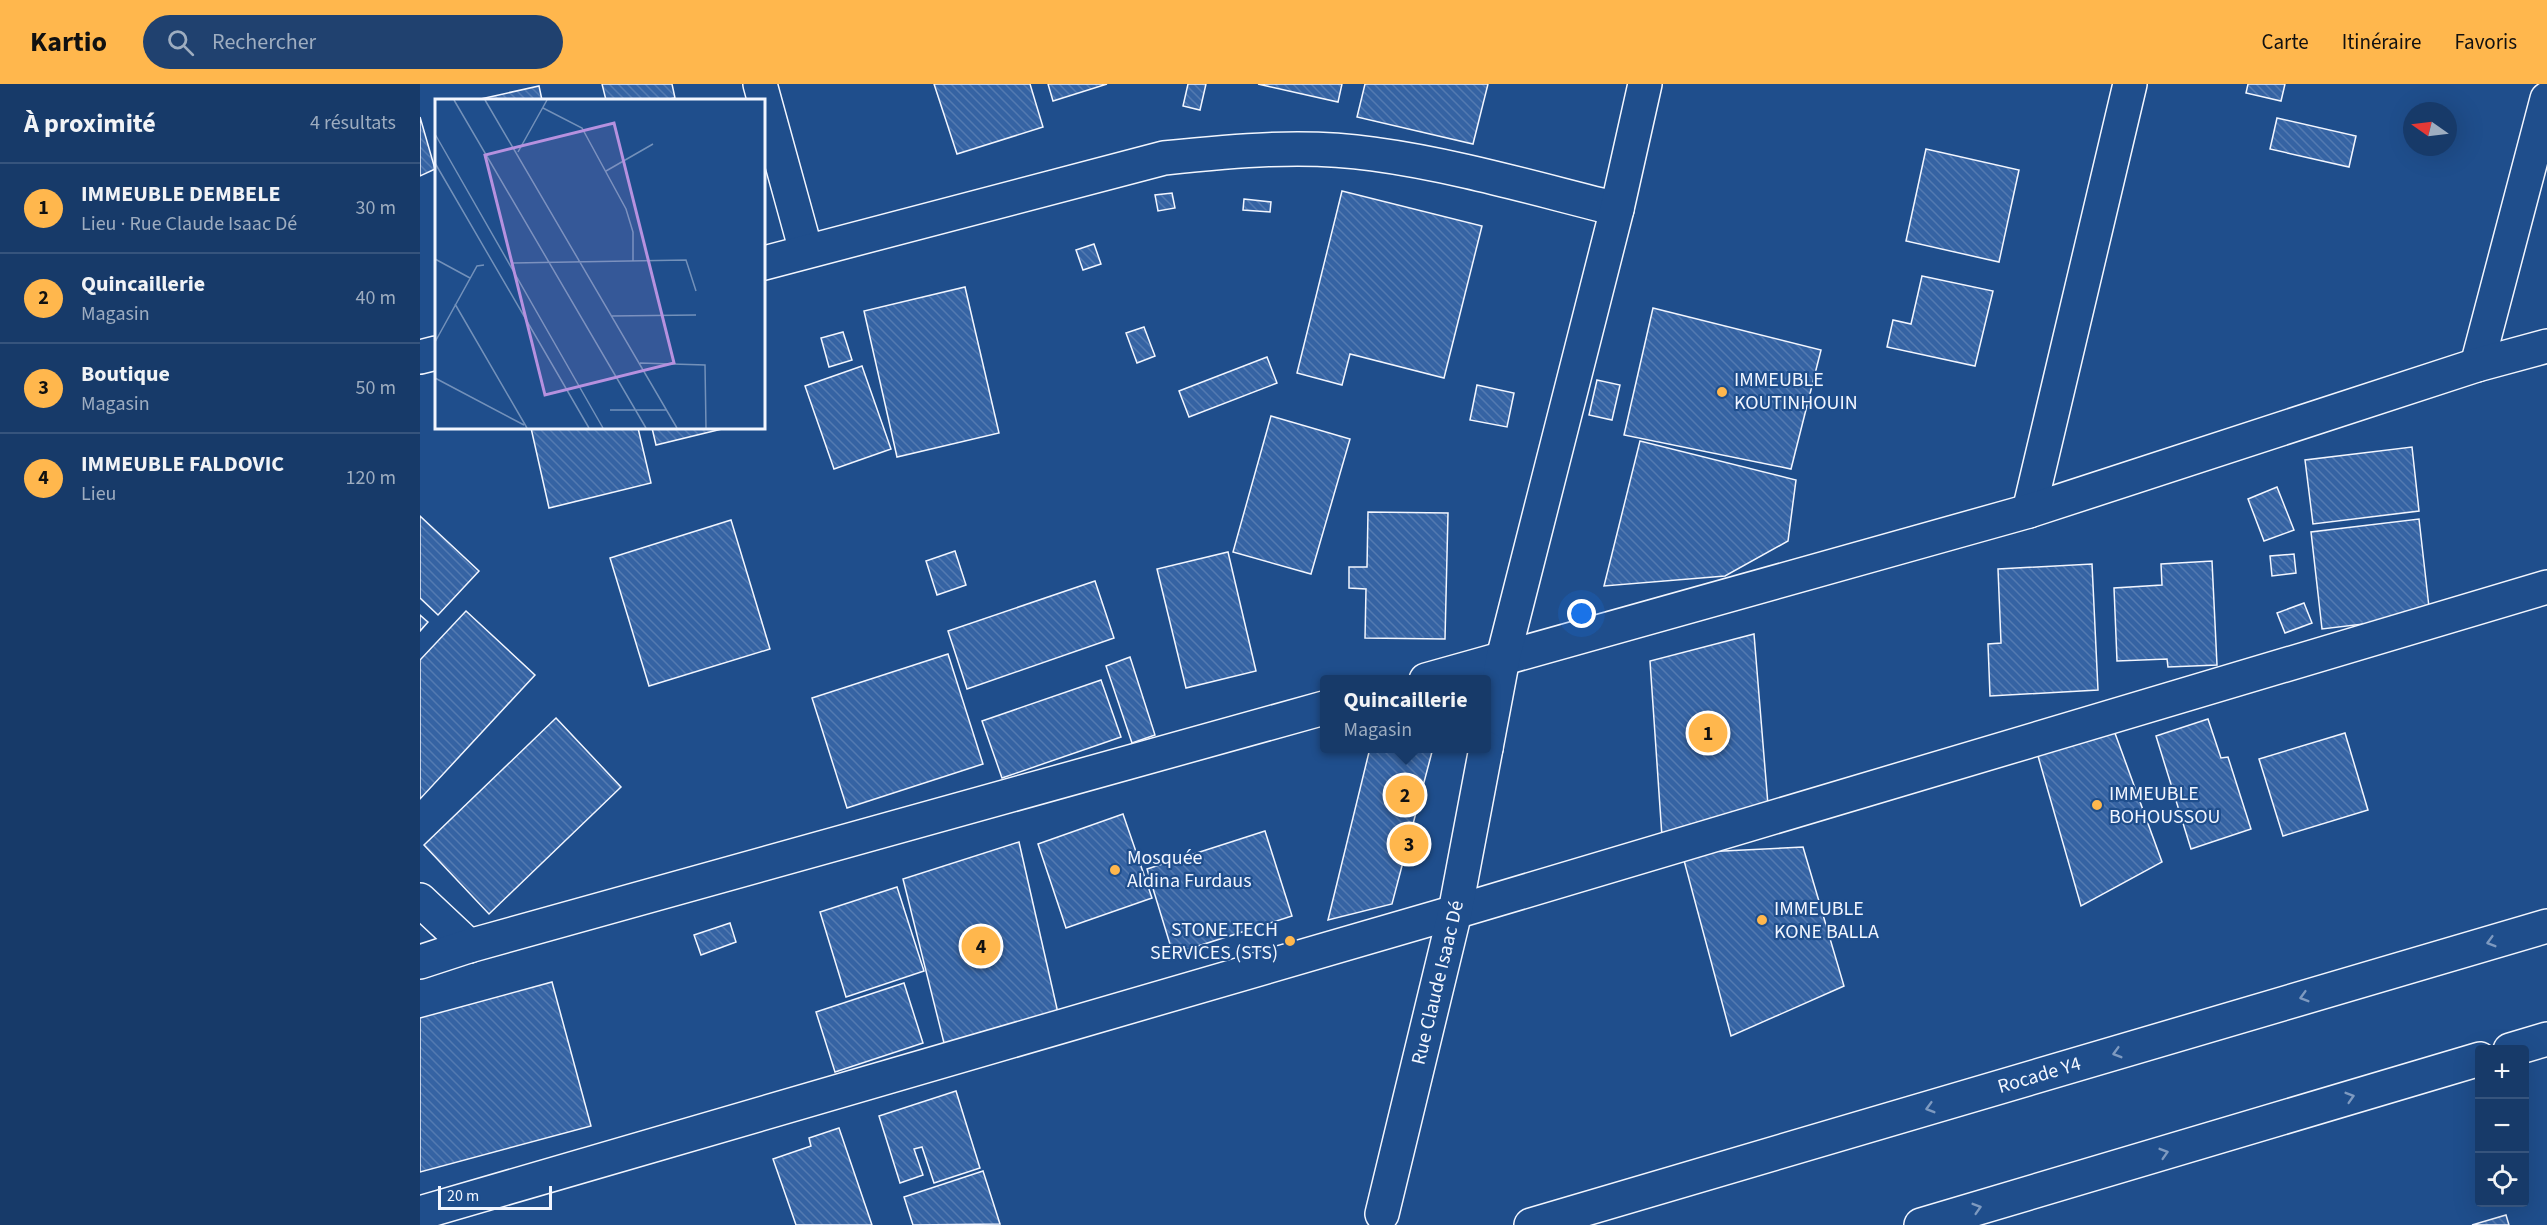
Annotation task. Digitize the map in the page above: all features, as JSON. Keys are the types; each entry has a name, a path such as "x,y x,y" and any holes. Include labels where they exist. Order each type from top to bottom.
{"main road":[{"path":"760,84 764,99"},
{"name":"Rue Claude Isaac Dé","path":"1491,722 1503,658 1617,209 1645,84"},
{"path":"2029,511 2130,84"},
{"path":"2477,365 2547,99"},
{"path":"765,102 806,251"},
{"path":"765,263 1164,158 1230,151 1303,150 1371,153 1437,165 1617,209"},
{"path":"1444,675 2029,511 2477,365 2547,346"},
{"path":"420,357 435,353"},
{"path":"420,1213 582,1164 1455,912 2547,587"},
{"path":"420,962 469,946 1320,709"},
{"name":"Rue Claude Isaac Dé","path":"1382,1214 1455,912 1485,753"},
{"path":"420,900 469,946"},
{"name":"Rocade Y4","path":"1531,1225 2547,926"},
{"path":"2527,1045 2547,1039"},
{"path":"1921,1225 2475,1060"}],"building":[{"path":"602,84 672,84 675,98 670,99 606,99"},
{"path":"934,84 1030,84 1043,127 957,154"},
{"path":"1048,84 1107,84 1053,101"},
{"path":"1188,84 1206,84 1200,110 1183,106"},
{"path":"1258,84 1342,84 1338,102"},
{"path":"1365,84 1488,84 1473,144 1357,117"},
{"path":"2248,84 2285,84 2281,101 2246,93"},
{"path":"539,86 542,99 480,99"},
{"path":"420,117 435,169 420,176"},
{"path":"2277,118 2356,136 2349,167 2270,149"},
{"path":"1926,149 2019,170 1999,262 1906,241"},
{"path":"1342,191 1482,226 1444,378 1350,354 1342,385 1297,373"},
{"path":"1172,193 1175,208 1158,211 1155,195"},
{"path":"1244,199 1271,202 1270,212 1243,210"},
{"path":"1094,244 1101,264 1083,270 1076,250"},
{"path":"1922,276 1993,291 1975,366 1887,347 1893,320 1911,324"},
{"path":"965,287 999,433 897,457 864,311"},
{"name":"IMMEUBLE KOUTINHOUIN","path":"1653,308 1821,350 1791,469 1624,435"},
{"path":"1144,327 1155,356 1137,363 1126,333"},
{"path":"843,332 852,360 829,367 821,338"},
{"path":"1267,357 1277,383 1189,417 1179,391"},
{"path":"862,366 891,449 834,469 805,386"},
{"path":"1597,380 1620,385 1612,420 1589,415"},
{"path":"1477,385 1514,393 1507,427 1470,420"},
{"path":"1271,416 1350,439 1311,574 1233,552"},
{"path":"531,429 638,429 651,483 549,508"},
{"path":"652,429 722,429 656,445"},
{"path":"1640,441 1796,480 1788,541 1725,576 1604,586"},
{"path":"2412,447 2419,511 2313,524 2305,460"},
{"path":"2277,487 2294,530 2264,541 2248,499"},
{"path":"1368,512 1448,513 1445,639 1365,638 1366,589 1349,588 1349,567 1367,567"},
{"path":"420,516 479,571 438,615 420,598"},
{"path":"2419,519 2430,616 2322,629 2311,532"},
{"path":"731,520 770,649 649,686 610,558"},
{"path":"955,551 966,585 937,595 926,561"},
{"path":"1228,552 1256,671 1186,688 1157,569"},
{"path":"2294,554 2296,573 2272,576 2270,556"},
{"path":"2212,561 2217,665 2168,667 2167,659 2117,661 2114,588 2162,585 2161,564"},
{"path":"2092,564 2098,690 1990,696 1988,644 2001,643 1998,569"},
{"path":"1095,581 1114,638 967,689 948,631"},
{"path":"2304,603 2312,623 2285,633 2277,613"},
{"path":"466,611 535,675 420,799 420,660"},
{"path":"420,615 428,622 420,631"},
{"path":"1754,634 1768,805 1662,837 1650,661"},
{"path":"948,654 983,764 847,808 812,698"},
{"path":"1130,657 1155,735 1132,743 1106,666"},
{"path":"1101,680 1121,737 1002,778 982,721"},
{"path":"556,718 621,787 489,914 424,845"},
{"path":"2208,719 2221,758 2228,757 2251,829 2191,849 2156,736"},
{"name":"IMMEUBLE BOHOUSSOU","path":"2112,725 2162,862 2081,906 2036,749"},
{"path":"2345,733 2368,810 2283,836 2259,759"},
{"path":"1369,753 1432,753 1392,904 1328,920"},
{"path":"1123,814 1152,898 1066,928 1038,844"},
{"path":"1265,831 1292,916 1173,954 1147,869"},
{"path":"1019,842 1058,1013 945,1047 903,879"},
{"name":"IMMEUBLE KONE BALLA","path":"1803,847 1844,986 1731,1036 1682,853"},
{"path":"897,887 924,971 846,997 820,912"},
{"path":"730,923 736,942 701,955 694,935"},
{"path":"552,982 591,1126 420,1172 420,1018"},
{"path":"904,983 923,1043 835,1072 816,1012"},
{"path":"956,1091 980,1168 934,1183 922,1147 914,1149 923,1175 900,1183 879,1116"},
{"path":"839,1128 872,1225 796,1225 773,1159 811,1146 809,1138"},
{"path":"983,1171 1000,1224 913,1225 904,1197"},
{"path":"2506,1215 2509,1225 2472,1225"}],"place":[{"name":"IMMEUBLE KOUTINHOUIN","path":"1722,392"},
{"name":"IMMEUBLE DEMBELE","path":"1708,733"},
{"name":"Quincaillerie","path":"1405,795"},
{"name":"IMMEUBLE BOHOUSSOU","path":"2097,805"},
{"name":"Boutique","path":"1409,844"},
{"name":"Mosquée Aldina Furdaus","path":"1115,870"},
{"name":"IMMEUBLE KONE BALLA","path":"1762,920"},
{"name":"STONE TECH SERVICES (STS)","path":"1290,941"},
{"name":"IMMEUBLE FALDOVIC","path":"981,946"}]}
